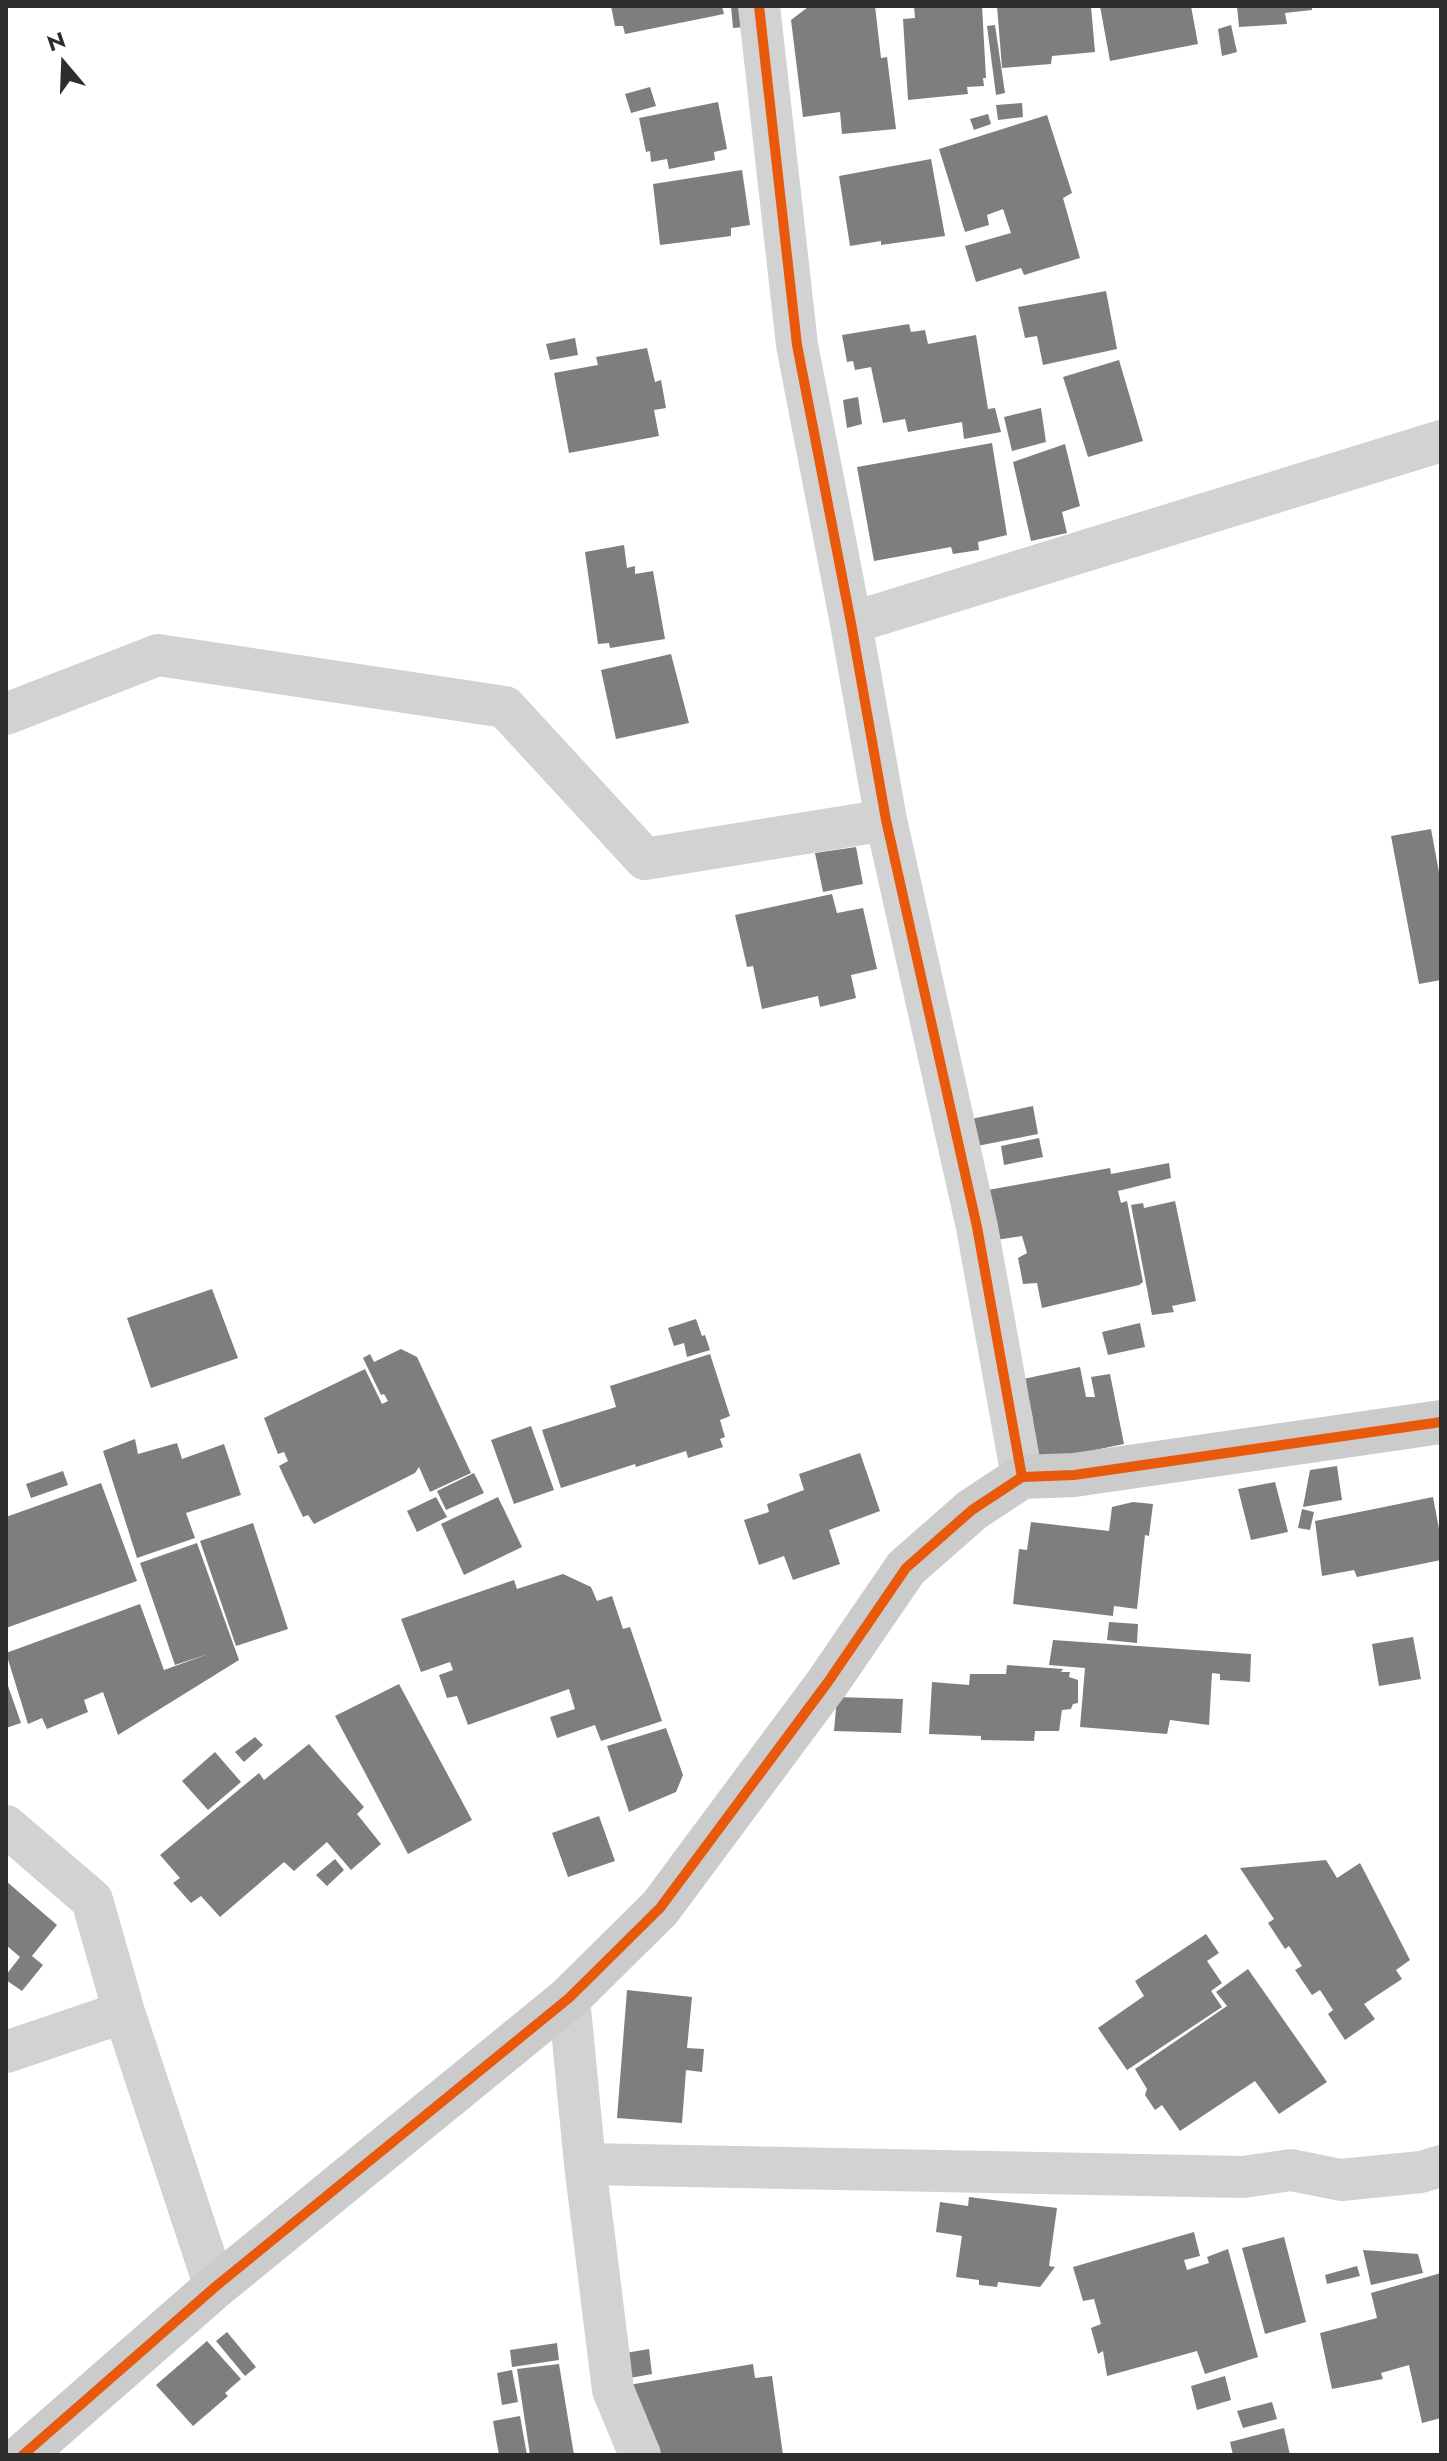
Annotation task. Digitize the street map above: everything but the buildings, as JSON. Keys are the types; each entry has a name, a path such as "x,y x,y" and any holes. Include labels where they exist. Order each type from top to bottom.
{"street":[{"path":"759,6 797,345 886,820 977,1227 1022,1477"},
{"path":"851,623 1441,441"},
{"path":"6,714 158,655 505,707 645,859 886,820"},
{"path":"23,2455 215,2287 569,1998 660,1908 828,1682 906,1568 972,1510 1022,1477 1074,1475 1441,1422"},
{"path":"6,1826 92,1900 124,2012 215,2287"},
{"path":"569,1998 585,2164 613,2390 640,2455"},
{"path":"6,2052 124,2012"},
{"path":"585,2164 1243,2177 1291,2170 1341,2180 1421,2172 1441,2166"}],"cycle path":[{"path":"759,6 797,345 886,820 977,1227 1022,1477"},
{"path":"23,2455 215,2287 569,1998 660,1908 828,1682 906,1568 972,1510 1022,1477 1074,1475 1441,1422"}]}
